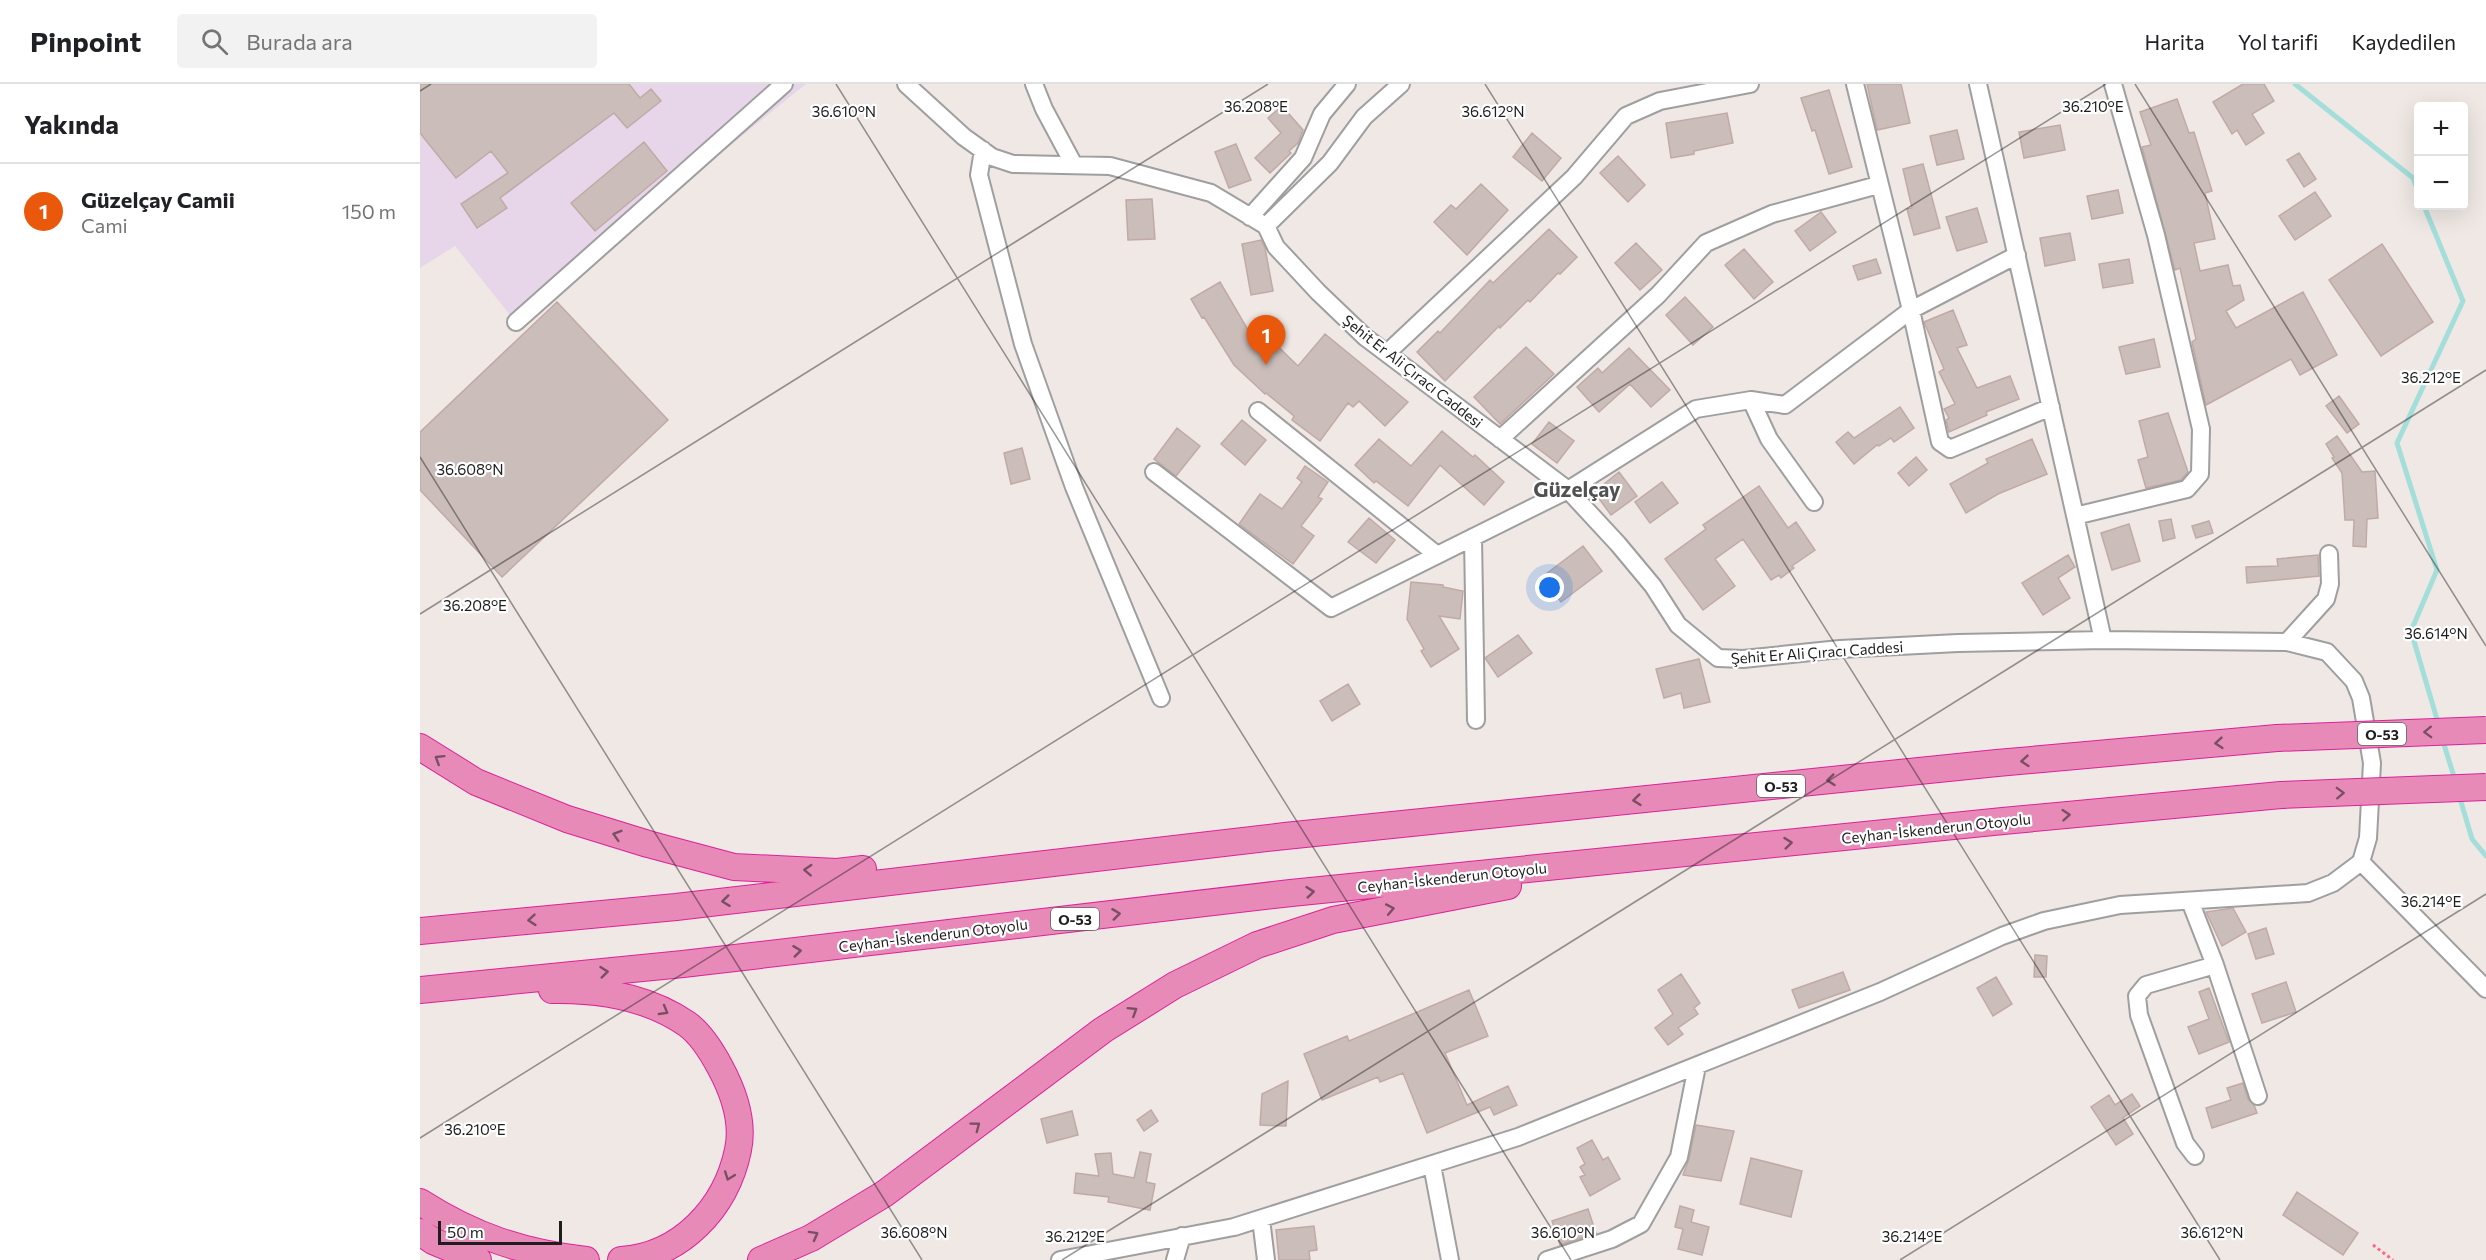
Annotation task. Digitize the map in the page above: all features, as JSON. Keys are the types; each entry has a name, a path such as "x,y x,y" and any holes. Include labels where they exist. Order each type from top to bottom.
{"highway":[{"name":"O-53","path":"420,931 676,907 1285,836 2009,762 2277,738 2486,729"},
{"path":"420,747 476,782 567,819 734,867 837,872 1285,836"},
{"name":"Ceyhan-İskenderun Otoyolu","path":"420,992 1303,892 1730,849 2281,795 2486,787"},
{"path":"761,1260 811,1238 884,1194 1102,1030 1175,985 1257,945 1333,920 1523,884 1730,849"},
{"path":"420,992 558,990 611,993 657,1006 689,1026 712,1052 730,1084 738,1115 738,1148 729,1180 714,1208 690,1234 664,1251 635,1259 621,1260"},
{"path":"420,1202 451,1222 506,1245 558,1257 586,1260"},
{"path":"420,1232 434,1241 478,1260"}],"street":[{"path":"516,322 784,84"},
{"path":"906,84 964,137 992,156 1013,164 1110,166 1210,194 1266,226 1330,163 1364,117 1401,84"},
{"path":"1034,84 1044,109 1074,165"},
{"path":"1250,217 1303,158 1322,114 1347,84"},
{"path":"1387,353 1574,177 1626,116 1660,102 1750,84"},
{"path":"1855,84 1878,185 1911,310 1940,441 1944,447 1950,449 2050,407"},
{"path":"1978,84 2103,640"},
{"path":"2075,516 2187,489 2200,474 2200,429 2156,235 2113,84"},
{"path":"983,150 979,175 1023,344 1074,487 1161,698"},
{"path":"1500,439 1658,295 1707,243 1772,214 1878,185"},
{"name":"Şehit Er Ali Çıracı Caddesi","path":"1266,226 1276,247 1318,292 1387,353 1568,490 1653,586 1678,625 1718,658 1743,659 1840,649 1958,643 2103,640 2287,642 2327,652 2354,681 2361,698 2372,763 2368,838 2361,862"},
{"path":"1154,472 1331,608 1568,490 1696,409 1751,400 1785,405 1911,310 2017,255"},
{"path":"1751,400 1770,439 1814,502"},
{"path":"1258,411 1437,555"},
{"path":"1473,537 1476,720"},
{"path":"2287,642 2326,599 2330,584 2329,554"},
{"path":"1060,1260 1234,1227 1518,1137 1880,992 2002,936 2044,921 2120,905 2308,893 2333,883 2361,862 2486,988"},
{"path":"2190,901 2215,965 2258,1095"},
{"path":"2195,1156 2185,1143 2139,1015 2137,996 2146,985 2215,965"},
{"path":"1547,1260 1612,1239 1641,1224 1679,1157 1697,1066"},
{"path":"1432,1165 1450,1260"},
{"path":"1261,1219 1266,1260"},
{"path":"1175,1260 1182,1236"}],"path":[{"path":"2373,1245 2393,1260"}],"shaded area":[{"path":"420,84 806,84 514,320 455,246 420,268"}],"building":[{"path":"420,84 629,84 640,98 651,89 661,101 627,128 614,113 500,198 507,208 477,228 461,204 508,173 491,151 456,178 420,133"},
{"path":"1867,84 1901,84 1910,123 1877,130"},
{"path":"2243,84 2264,84 2274,101 2252,114 2264,133 2246,145 2237,130 2232,134 2213,102"},
{"path":"1829,90 1852,167 1829,174 1815,130 1812,131 1801,98"},
{"path":"2177,99 2189,133 2194,132 2212,191 2205,193 2215,239 2194,243 2200,271 2228,265 2233,286 2240,285 2244,300 2226,311 2236,328 2303,292 2337,355 2300,375 2291,359 2206,405 2192,342 2196,339 2180,268 2175,270 2142,147 2151,145 2140,112"},
{"path":"1282,106 1303,130 1298,143 1289,151 1291,153 1270,173 1255,158 1281,133 1268,118"},
{"path":"1727,113 1733,143 1671,158 1666,123"},
{"path":"2060,125 2065,150 2024,158 2019,132"},
{"path":"1957,130 1964,159 1937,165 1930,136"},
{"path":"1532,133 1561,158 1542,181 1513,157"},
{"path":"644,142 667,171 595,231 571,203"},
{"path":"1236,144 1251,180 1229,188 1215,152"},
{"path":"2299,153 2316,179 2304,187 2287,160"},
{"path":"1618,156 1645,185 1628,202 1600,173"},
{"path":"1923,164 1940,228 1914,235 1907,209 1912,208 1903,169"},
{"path":"1481,184 1508,210 1467,255 1434,222 1451,205 1456,209"},
{"path":"2118,190 2123,213 2092,219 2087,196"},
{"path":"2315,192 2331,216 2295,240 2279,216"},
{"path":"1152,199 1155,239 1128,240 1126,200"},
{"path":"1977,208 1987,242 1957,251 1946,217"},
{"path":"1821,212 1836,232 1810,251 1795,231"},
{"path":"1549,229 1577,257 1530,302 1528,300 1500,328 1499,326 1445,381 1417,352 1438,331 1440,333 1490,280 1493,283"},
{"path":"2070,233 2075,260 2045,266 2040,238"},
{"path":"1261,240 1265,248 1273,291 1251,295 1242,244"},
{"path":"1636,243 1662,270 1640,290 1615,263"},
{"path":"2382,244 2433,322 2381,356 2329,280"},
{"path":"1744,249 1773,282 1754,299 1725,265"},
{"path":"1876,259 1881,273 1858,280 1853,266"},
{"path":"2129,259 2133,283 2103,288 2099,264"},
{"path":"1220,282 1262,354 1257,326 1298,366 1325,334 1408,402 1385,426 1359,401 1353,407 1348,403 1320,441 1292,420 1294,416 1265,394 1234,365 1204,317 1202,318 1191,299"},
{"path":"1685,297 1713,327 1693,345 1666,315"},
{"path":"557,302 668,420 502,577 420,490 420,432"},
{"path":"1953,310 1967,345 1957,348 1977,388 2010,376 2019,399 1986,412 1987,415 1949,432 1946,420 1949,418 1944,409 1955,404 1939,372 1944,369 1924,322"},
{"path":"2154,339 2160,367 2126,374 2119,347"},
{"path":"1526,347 1554,374 1500,424 1474,397"},
{"path":"1629,348 1670,390 1651,407 1630,384 1599,412 1577,387 1598,368 1602,373"},
{"path":"2339,396 2359,424 2347,433 2326,406"},
{"path":"1900,407 1914,428 1894,442 1891,438 1877,445 1854,464 1836,442 1848,432 1854,438"},
{"path":"2168,413 2188,472 2181,480 2146,488 2138,460 2148,457 2139,421"},
{"path":"1242,420 1266,440 1245,465 1221,444"},
{"path":"1549,422 1574,441 1557,463 1532,444"},
{"path":"1177,428 1200,446 1176,476 1154,459"},
{"path":"1442,431 1473,457 1475,455 1504,482 1484,505 1440,465 1408,506 1376,481 1374,483 1355,465 1379,439 1411,466"},
{"path":"2337,436 2362,472 2375,471 2378,518 2367,519 2366,547 2353,546 2354,520 2345,520 2342,473 2326,444"},
{"path":"2032,439 2047,474 1998,494 1966,513 1950,484 1988,463 1986,459"},
{"path":"1022,448 1030,479 1011,484 1004,453"},
{"path":"1916,457 1927,470 1909,486 1898,473"},
{"path":"1305,466 1328,482 1318,497 1322,499 1301,526 1314,536 1293,564 1239,524 1260,494 1282,509 1302,482 1297,478"},
{"path":"1619,472 1637,496 1611,515 1594,492"},
{"path":"1662,482 1678,503 1650,523 1635,502"},
{"path":"1759,486 1788,528 1796,522 1815,550 1792,566 1794,568 1781,578 1779,575 1771,580 1743,539 1715,559 1735,586 1703,610 1665,559 1706,529 1703,525"},
{"path":"1369,518 1395,540 1376,563 1348,542"},
{"path":"2171,519 2175,538 2163,541 2159,521"},
{"path":"2209,521 2213,533 2196,538 2192,526"},
{"path":"2129,524 2140,561 2112,570 2101,533"},
{"path":"1583,546 1602,571 1561,602 1542,577"},
{"path":"2068,555 2075,567 2058,578 2070,598 2043,615 2022,583"},
{"path":"2318,555 2319,576 2247,583 2246,567 2278,566 2277,559"},
{"path":"1411,582 1443,585 1443,587 1463,591 1460,619 1439,616 1459,649 1431,667 1407,619"},
{"path":"1518,635 1532,653 1498,677 1485,658"},
{"path":"1699,659 1710,702 1684,708 1681,693 1664,698 1656,669"},
{"path":"1348,684 1360,704 1332,721 1320,701"},
{"path":"2233,908 2246,932 2222,946 2206,912"},
{"path":"2266,928 2274,954 2256,959 2248,934"},
{"path":"2035,955 2047,956 2046,977 2034,977"},
{"path":"1843,972 1850,990 1799,1008 1792,990"},
{"path":"1681,974 1700,1003 1694,1008 1698,1014 1678,1028 1683,1034 1668,1045 1655,1028 1673,1014 1658,990"},
{"path":"1996,977 2012,1004 1993,1016 1977,988"},
{"path":"2286,982 2296,1012 2262,1023 2252,994"},
{"path":"2209,988 2229,1042 2199,1054 2188,1027 2209,1019 2199,992"},
{"path":"1469,990 1488,1036 1445,1053 1467,1105 1508,1086 1517,1105 1494,1115 1490,1107 1427,1133 1403,1073 1380,1082 1378,1077 1322,1100 1304,1054 1347,1036 1349,1041"},
{"path":"1288,1081 1286,1126 1260,1125 1262,1094"},
{"path":"2243,1083 2248,1099 2254,1105 2257,1113 2212,1128 2206,1108 2231,1100 2227,1088"},
{"path":"2132,1094 2140,1106 2123,1118 2133,1134 2116,1145 2091,1107 2109,1095 2115,1105"},
{"path":"1151,1110 1158,1121 1144,1131 1137,1120"},
{"path":"1072,1111 1078,1135 1047,1143 1041,1119"},
{"path":"1696,1125 1734,1131 1721,1181 1683,1175"},
{"path":"1592,1140 1603,1160 1608,1157 1620,1179 1590,1196 1580,1177 1585,1175 1580,1167 1585,1164 1577,1148"},
{"path":"1140,1152 1151,1154 1146,1182 1155,1184 1150,1210 1108,1202 1109,1197 1074,1193 1076,1173 1099,1176 1095,1154 1111,1153 1113,1174 1134,1178"},
{"path":"1751,1158 1802,1171 1791,1217 1740,1204"},
{"path":"2297,1192 2358,1233 2343,1255 2283,1215"},
{"path":"1680,1206 1694,1210 1691,1222 1709,1227 1702,1255 1678,1249 1683,1229 1675,1227"},
{"path":"1588,1209 1596,1233 1560,1245 1552,1221"},
{"path":"1314,1226 1317,1250 1309,1251 1310,1260 1279,1260 1276,1230"}],"waterway":[{"path":"2295,84 2414,181"},
{"path":"2426,210 2463,301 2397,443 2437,570 2411,631 2439,726"},
{"path":"2442,738 2455,780"},
{"path":"2459,795 2472,839 2486,856"}],"place":[{"name":"Güzelçay Camii","path":"1266,365"}],"district":[{"name":"Güzelçay","path":"1577,488"}]}
